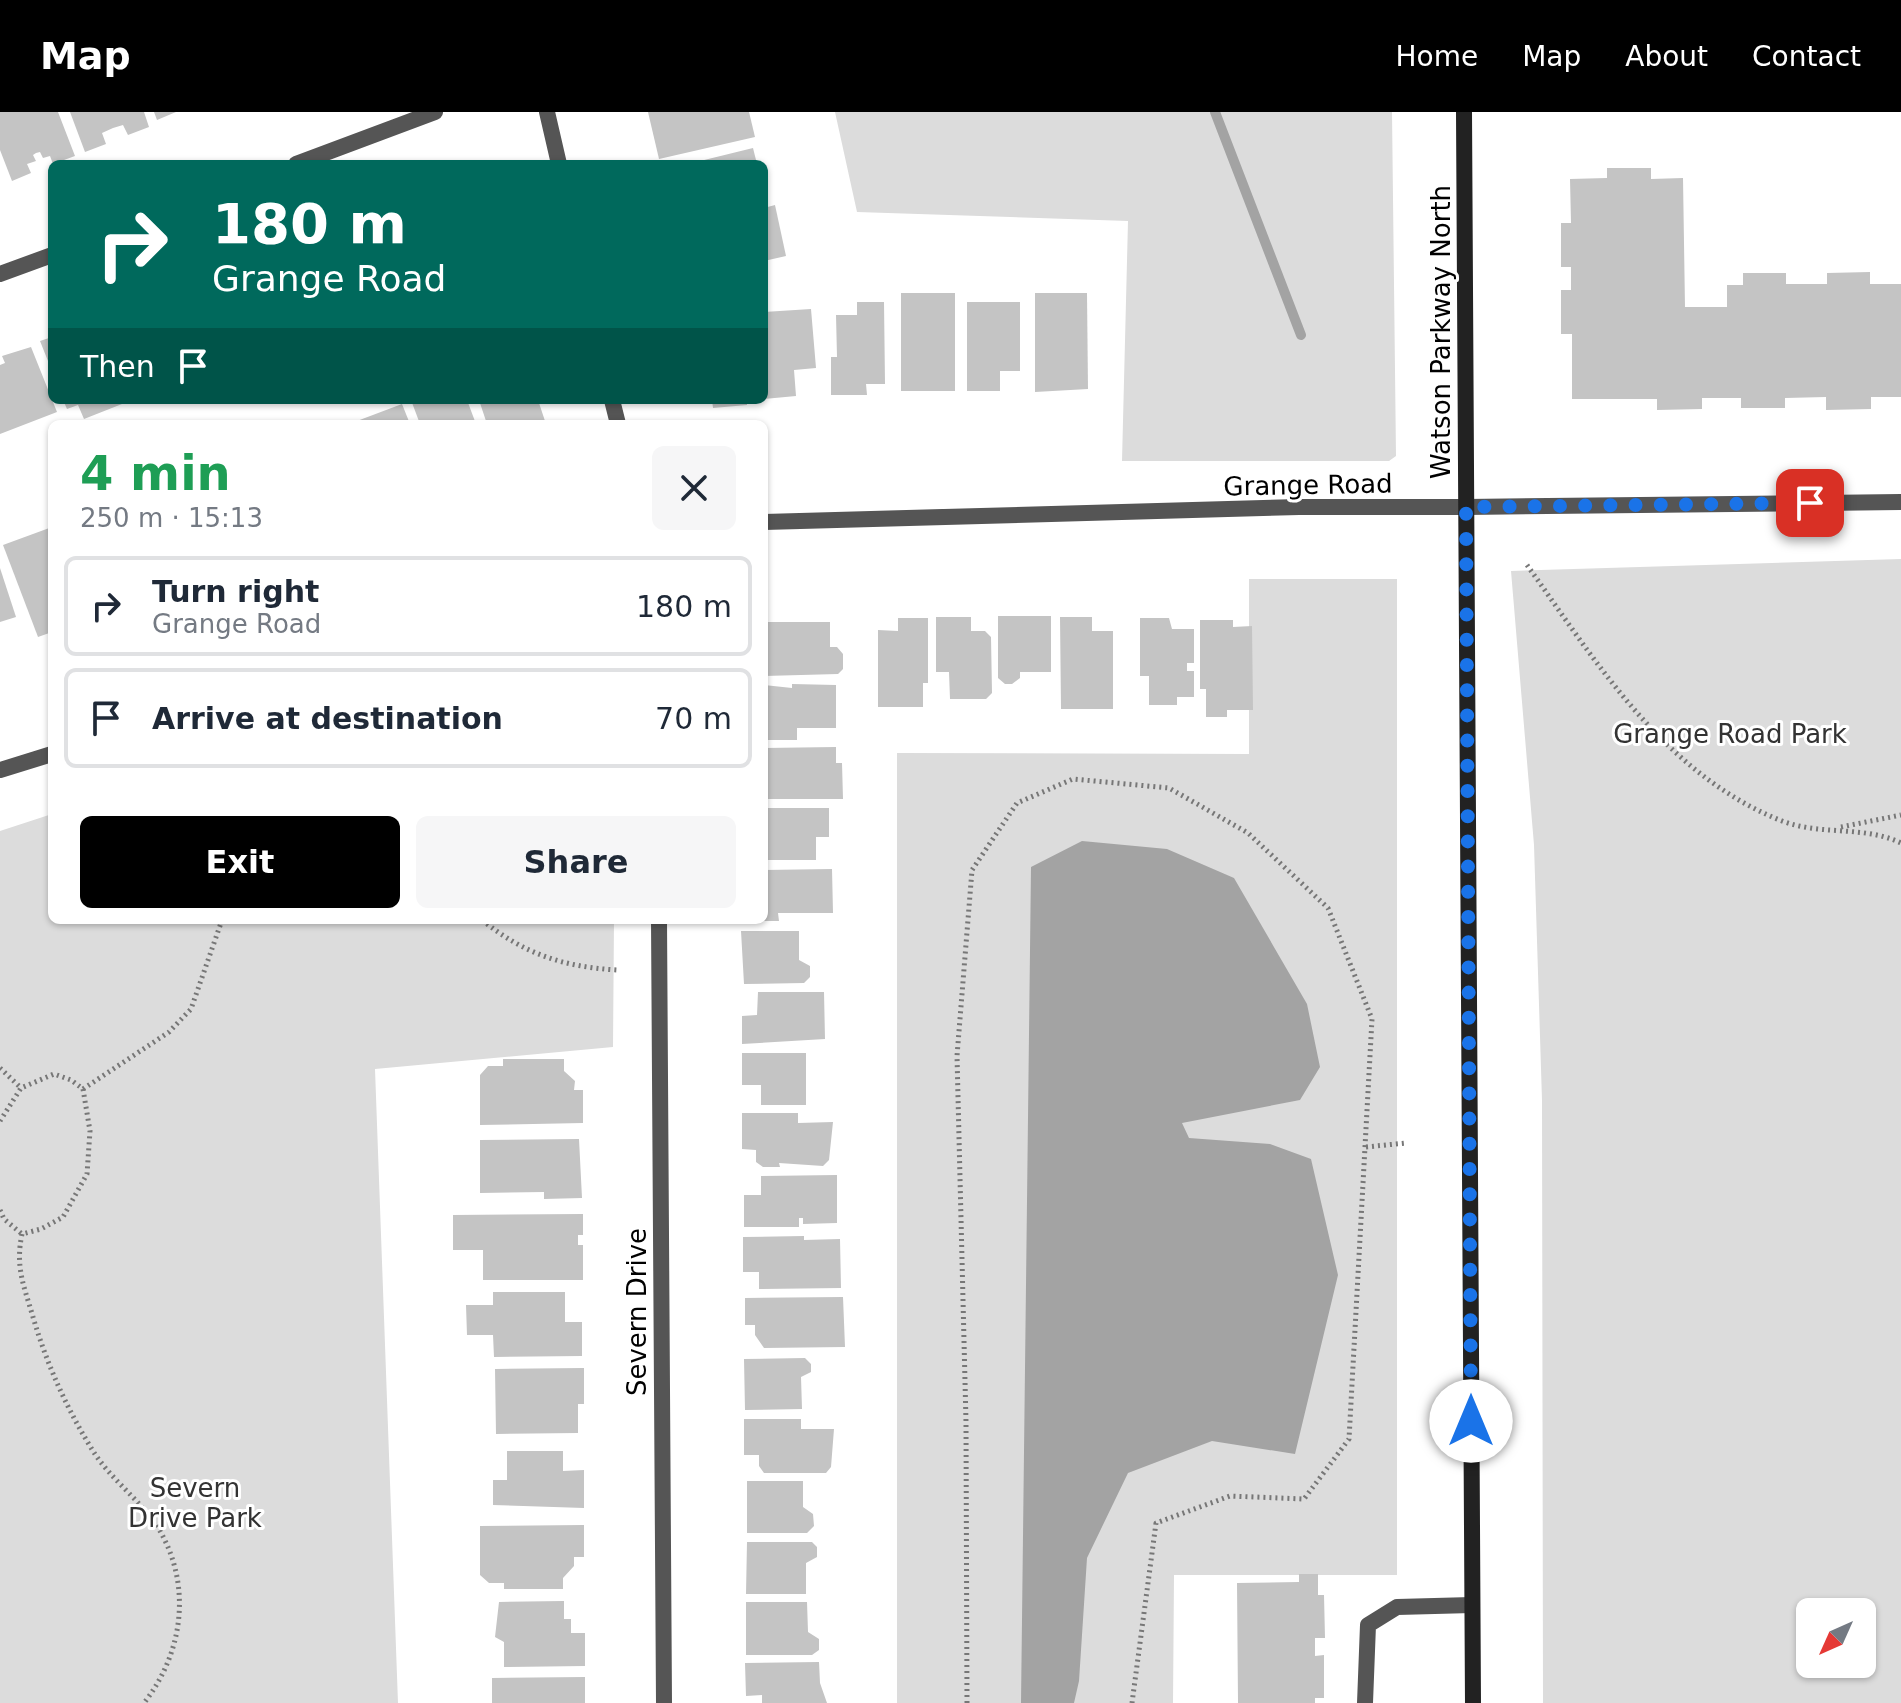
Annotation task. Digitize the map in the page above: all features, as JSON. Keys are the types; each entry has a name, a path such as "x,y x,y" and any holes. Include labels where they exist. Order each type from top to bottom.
{"main road":[{"name":"Watson Parkway North","path":"1464,112 1473,1703"}],"street":[{"path":"307,160 435,112"},
{"path":"547,112 558,160"},
{"path":"0,274 48,256"},
{"name":"Grange Road","path":"768,522 1299,507 1901,502"},
{"path":"0,770 48,755"},
{"name":"Severn Drive","path":"659,924 664,1703"},
{"path":"1365,1703 1368,1625 1397,1607 1472,1605"}],"path":[{"path":"1527,565 1614,688 1646,724 1694,768 1743,801 1783,821 1817,830 1901,815"},
{"path":"967,1703 966,1422 957,1056 972,870 1017,803 1073,779 1169,788 1248,833 1328,908 1372,1019 1349,1439 1304,1499 1230,1496 1156,1523 1132,1703"},
{"path":"1836,828 1882,833 1901,843"},
{"path":"83,1089 169,1032 191,1009 221,924"},
{"path":"487,924 504,938 543,959 576,968 617,970"},
{"path":"0,1068 21,1088"},
{"path":"0,1121 21,1088 54,1074 71,1080 83,1089 90,1131 87,1174 63,1217 41,1229 22,1234"},
{"path":"1366,1147 1406,1143"},
{"path":"0,1210 4,1219 22,1234"},
{"path":"22,1234 16,1260 47,1365 94,1453 159,1530 182,1593 176,1639 159,1684 144,1703"}],"green space":[{"path":"835,112 1392,112 1396,456 1389,461 1122,461 1128,221 857,212"},
{"name":"Grange Road Park","path":"1901,559 1901,1703 1543,1703 1542,1100 1534,845 1511,571"},
{"path":"1249,579 1397,579 1397,1575 1174,1575 1173,1703 897,1703 897,753 1249,754"},
{"name":"Severn Drive Park","path":"48,815 48,924 614,924 613,1047 375,1069 398,1703 0,1703 0,831"}],"shaded area":[{"path":"1082,841 1167,849 1234,878 1307,1004 1320,1067 1300,1100 1182,1123 1189,1138 1270,1144 1311,1159 1338,1275 1295,1454 1212,1441 1128,1473 1087,1558 1079,1681 1074,1703 1021,1703 1031,867"}],"building":[{"path":"0,112 58,112 75,156 52,160 50,156 43,158 40,152 36,153 33,155 36,161 27,164 31,173 12,181 0,150"},
{"path":"70,112 144,112 149,127 128,135 123,125 113,128 102,133 106,144 85,152"},
{"path":"154,112 176,112 157,120"},
{"path":"648,112 749,112 755,137 659,159"},
{"path":"753,148 756,160 704,160"},
{"path":"1607,168 1651,168 1651,179 1683,178 1685,307 1727,307 1727,285 1743,285 1743,273 1786,273 1786,284 1827,284 1827,273 1870,272 1870,284 1901,284 1901,397 1871,397 1871,409 1826,410 1826,397 1785,398 1785,408 1741,408 1741,398 1702,398 1702,409 1657,410 1657,399 1572,399 1572,334 1561,334 1561,290 1571,290 1571,267 1561,267 1561,223 1571,223 1570,179 1607,178"},
{"path":"775,205 786,256 768,260 768,207"},
{"path":"901,293 955,293 955,391 901,391"},
{"path":"1035,293 1087,293 1088,389 1035,392"},
{"path":"857,302 884,302 885,384 866,384 867,395 831,395 831,357 837,357 836,315 857,315"},
{"path":"967,302 1020,302 1020,371 1000,371 1000,391 967,391"},
{"path":"811,309 816,368 794,370 796,396 768,399 768,312"},
{"path":"48,338 48,361 40,341"},
{"path":"31,347 48,390 48,404 54,404 57,412 0,434 0,365 5,363 2,356"},
{"path":"65,404 122,404 84,419 78,405 67,409"},
{"path":"402,404 408,420 360,420"},
{"path":"412,404 468,404 474,420 418,420"},
{"path":"480,404 539,404 545,420 486,420"},
{"path":"712,404 747,404 747,405 713,408"},
{"path":"48,528 48,633 38,637 3,545"},
{"path":"0,568 16,617 0,622"},
{"path":"998,616 1051,616 1051,672 1020,672 1020,678 1012,684 1005,684 998,678"},
{"path":"936,617 971,617 971,631 985,631 991,637 992,693 986,699 950,699 949,672 936,672"},
{"path":"1060,617 1092,617 1092,631 1113,631 1113,709 1061,709"},
{"path":"898,618 928,618 928,683 923,683 923,707 878,707 878,630 898,631"},
{"path":"1140,618 1169,618 1172,629 1194,629 1194,663 1187,663 1187,671 1194,671 1194,697 1177,697 1177,705 1149,705 1149,676 1140,676"},
{"path":"1200,620 1233,620 1233,627 1252,626 1253,710 1227,710 1227,717 1206,717 1206,689 1200,689"},
{"path":"768,622 830,622 830,647 837,647 843,654 843,669 838,674 768,676"},
{"path":"792,684 836,685 836,728 797,728 797,740 768,740 768,685 792,688"},
{"path":"836,747 836,763 842,763 843,799 768,799 768,748"},
{"path":"768,808 829,808 829,837 816,837 816,860 768,860"},
{"path":"832,869 833,913 778,913 779,921 768,921 768,870"},
{"path":"741,931 799,931 799,960 810,966 810,977 804,983 744,984"},
{"path":"758,992 824,992 825,1039 742,1044 742,1016 757,1015"},
{"path":"742,1053 806,1053 806,1105 761,1105 761,1085 742,1085"},
{"path":"503,1059 564,1059 564,1071 575,1081 574,1090 583,1090 583,1123 480,1125 480,1075 488,1066 503,1066"},
{"path":"742,1113 798,1113 798,1123 833,1122 829,1160 823,1166 779,1163 780,1167 763,1167 756,1162 756,1150 742,1149"},
{"path":"579,1139 582,1198 544,1199 544,1192 480,1193 480,1140"},
{"path":"837,1175 837,1223 803,1224 803,1218 799,1218 799,1227 744,1227 744,1195 761,1195 761,1176"},
{"path":"583,1214 583,1235 578,1235 578,1245 583,1245 583,1280 483,1280 483,1250 453,1250 453,1215"},
{"path":"804,1236 804,1240 840,1239 841,1288 759,1289 759,1272 743,1272 743,1237"},
{"path":"493,1292 565,1292 565,1322 582,1322 582,1356 494,1357 493,1335 467,1335 466,1305 493,1305"},
{"path":"843,1297 845,1347 764,1348 755,1335 755,1325 745,1325 745,1298"},
{"path":"805,1358 811,1364 811,1372 801,1377 802,1409 745,1410 744,1359"},
{"path":"584,1368 584,1404 578,1404 578,1433 496,1434 495,1369"},
{"path":"744,1419 801,1419 801,1429 834,1429 831,1467 826,1473 764,1473 759,1466 759,1455 744,1455"},
{"path":"507,1451 563,1451 563,1471 584,1470 584,1508 493,1505 493,1480 507,1480"},
{"path":"747,1481 803,1481 803,1507 813,1514 814,1526 807,1533 747,1533"},
{"path":"584,1525 584,1557 574,1557 574,1566 563,1578 563,1589 504,1589 504,1583 489,1583 480,1575 480,1526"},
{"path":"747,1542 812,1542 817,1547 817,1557 806,1563 806,1594 746,1594"},
{"path":"1299,1574 1318,1574 1318,1595 1324,1595 1325,1638 1315,1638 1315,1656 1324,1655 1324,1698 1315,1698 1315,1703 1238,1703 1237,1583 1299,1582"},
{"path":"564,1601 564,1619 571,1619 571,1633 585,1633 585,1666 504,1667 504,1642 495,1637 499,1602"},
{"path":"746,1602 807,1602 808,1632 819,1639 819,1650 812,1655 746,1655"},
{"path":"819,1662 820,1683 827,1703 762,1703 762,1695 746,1696 745,1663"},
{"path":"585,1677 585,1703 492,1703 492,1678"}],"waterway":[{"path":"1215,112 1301,335"}],"route":[{"path":"1471,1421 1466,507 1810,503"}]}
